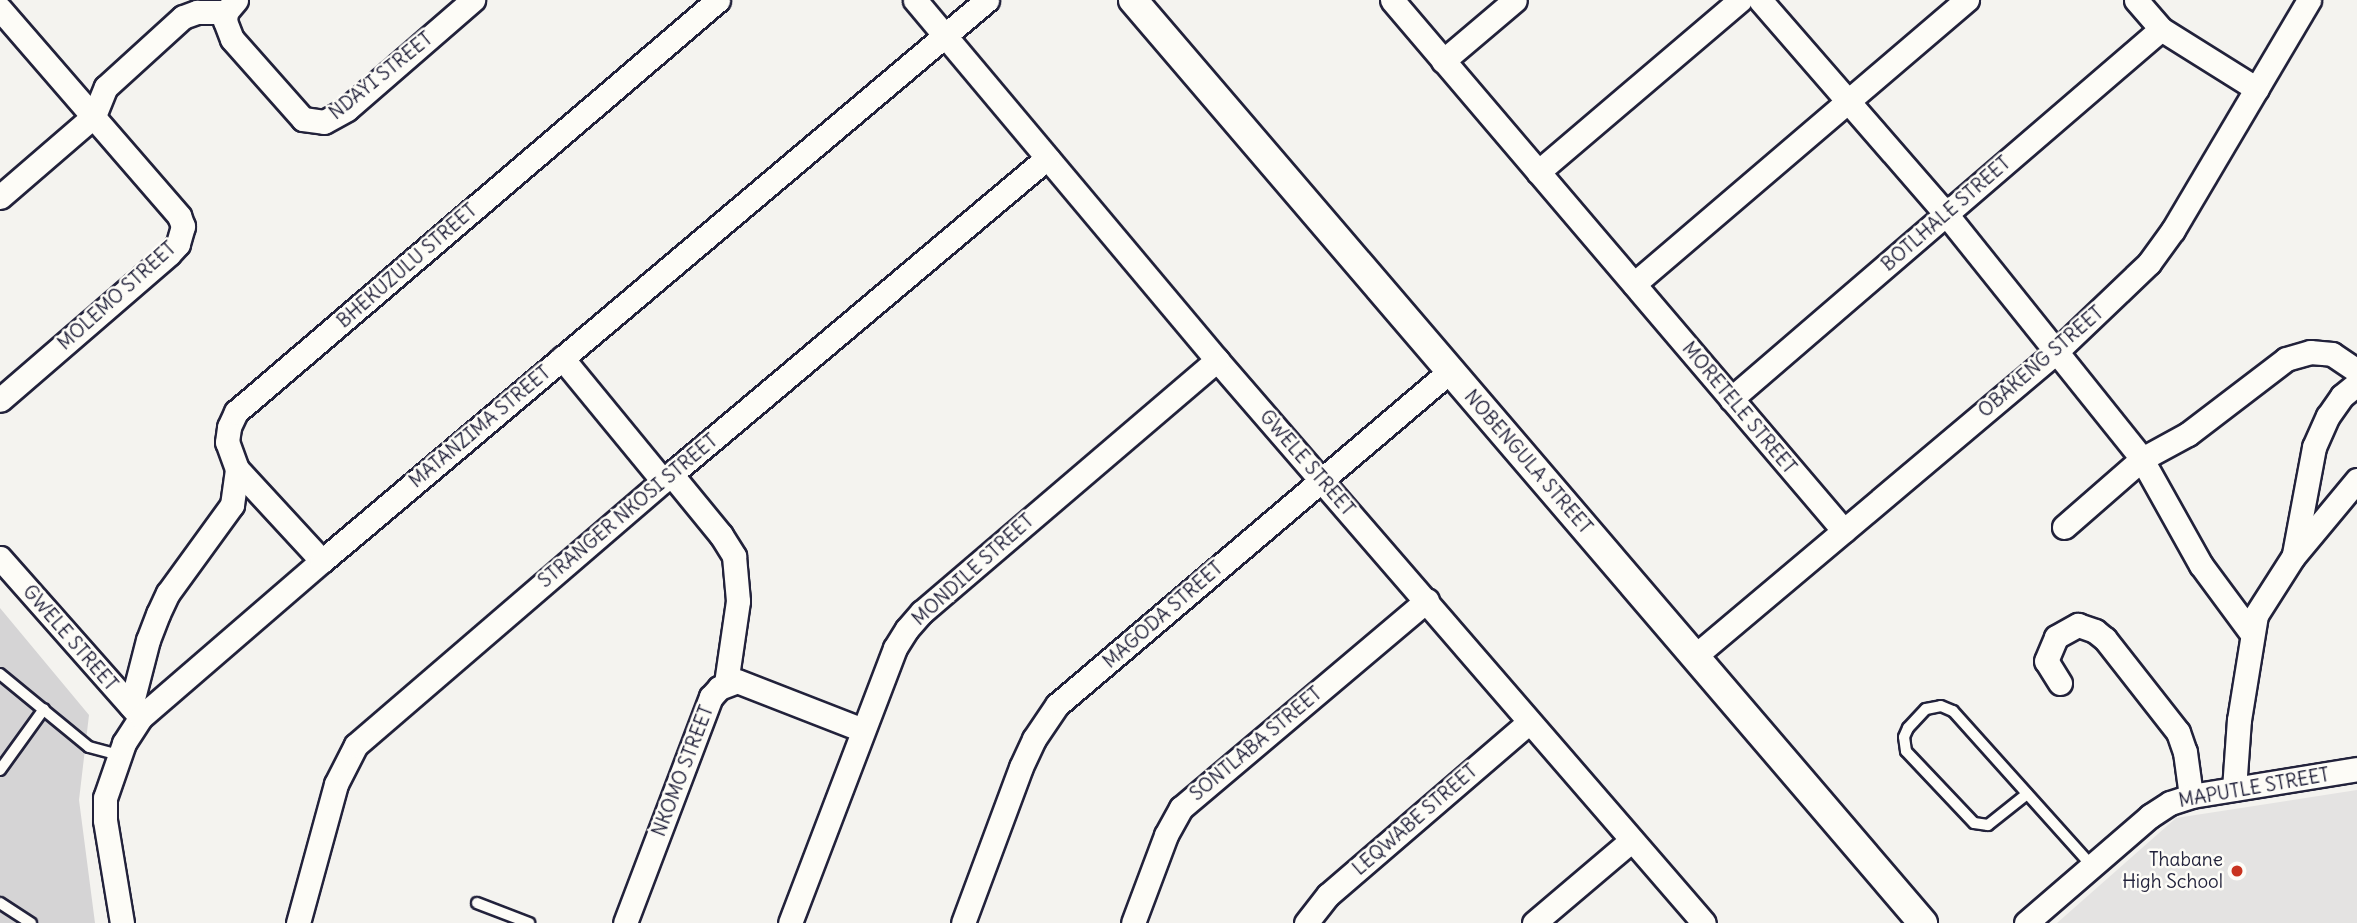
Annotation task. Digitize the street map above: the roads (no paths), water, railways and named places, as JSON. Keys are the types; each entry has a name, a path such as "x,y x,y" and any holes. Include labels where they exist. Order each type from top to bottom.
{"street":[{"name":"NDAYI STREET","path":"231,6 225,21 232,40 303,118 324,122 347,109 473,0"},
{"name":"BHEKUZULU STREET","path":"321,561 237,469 228,442 229,427 236,412 718,0"},
{"name":"GWELE STREET","path":"915,0 1217,360 1704,923"},
{"name":"MATANZIMA STREET","path":"121,923 105,820 105,798 136,712 321,561 987,0"},
{"name":"NOBENGULA STREET","path":"1133,0 1923,923"},
{"name":"MORETELE STREET","path":"1392,0 1844,531"},
{"path":"1443,61 1515,0"},
{"path":"1538,172 1740,0"},
{"path":"1760,0 1946,214 2143,459 2201,565 2252,634"},
{"path":"2136,0 2161,29 2257,89"},
{"name":"OBAKENG STREET","path":"1695,656 2058,350 2149,263 2173,230 2309,0"},
{"path":"1634,284 1961,5"},
{"path":"0,197 94,116 106,87 183,17 231,6"},
{"name":"MOLEMO STREET","path":"0,9 179,216 183,226 182,234 169,254 0,400"},
{"name":"BOTLHALE STREET","path":"1731,399 2161,29"},
{"name":"STRANGER NKOSI STREET","path":"298,923 336,784 356,746 666,478 1047,158"},
{"path":"2064,527 2143,459 2188,434 2286,359 2297,354 2332,354 2357,371"},
{"path":"562,358 666,478 721,536 734,556 738,601 726,683"},
{"name":"MONDILE STREET","path":"790,923 895,648 922,612 1217,360"},
{"name":"MAGODA STREET","path":"963,923 1021,767 1045,720 1057,705 1450,372"},
{"path":"2293,557 2314,447 2328,416 2342,396 2357,384"},
{"path":"136,712 158,614 168,593 232,505 237,469"},
{"path":"2235,789 2239,720 2252,634 2265,597 2293,557 2357,480"},
{"name":"GWELE STREET","path":"0,558 136,712"},
{"name":"SONTLABA STREET","path":"1132,923 1166,835 1181,808 1427,600"},
{"path":"2060,683 2046,662 2056,637 2078,625 2095,631 2105,639 2178,733 2185,752 2191,796"},
{"name":"NKOMO STREET","path":"625,923 711,697 726,683 737,681 750,685 863,730"},
{"name":"LEQWABE STREET","path":"1306,923 1328,895 1529,722"},
{"name":"MAPUTLE STREET","path":"2026,923 2150,816 2169,803 2191,796 2357,769"},
{"path":"1534,923 1632,840"}],"lane":[{"path":"0,674 89,747 119,755"},
{"path":"2027,794 1989,825 1974,823 1906,751 1904,737 1908,727 1926,709 1941,706 1953,711 2092,866"},
{"path":"0,770 44,709"},
{"path":"0,903 32,923"},
{"path":"477,903 529,923"}],"place":[{"name":"Thabane High School","path":"2237,871"}]}
